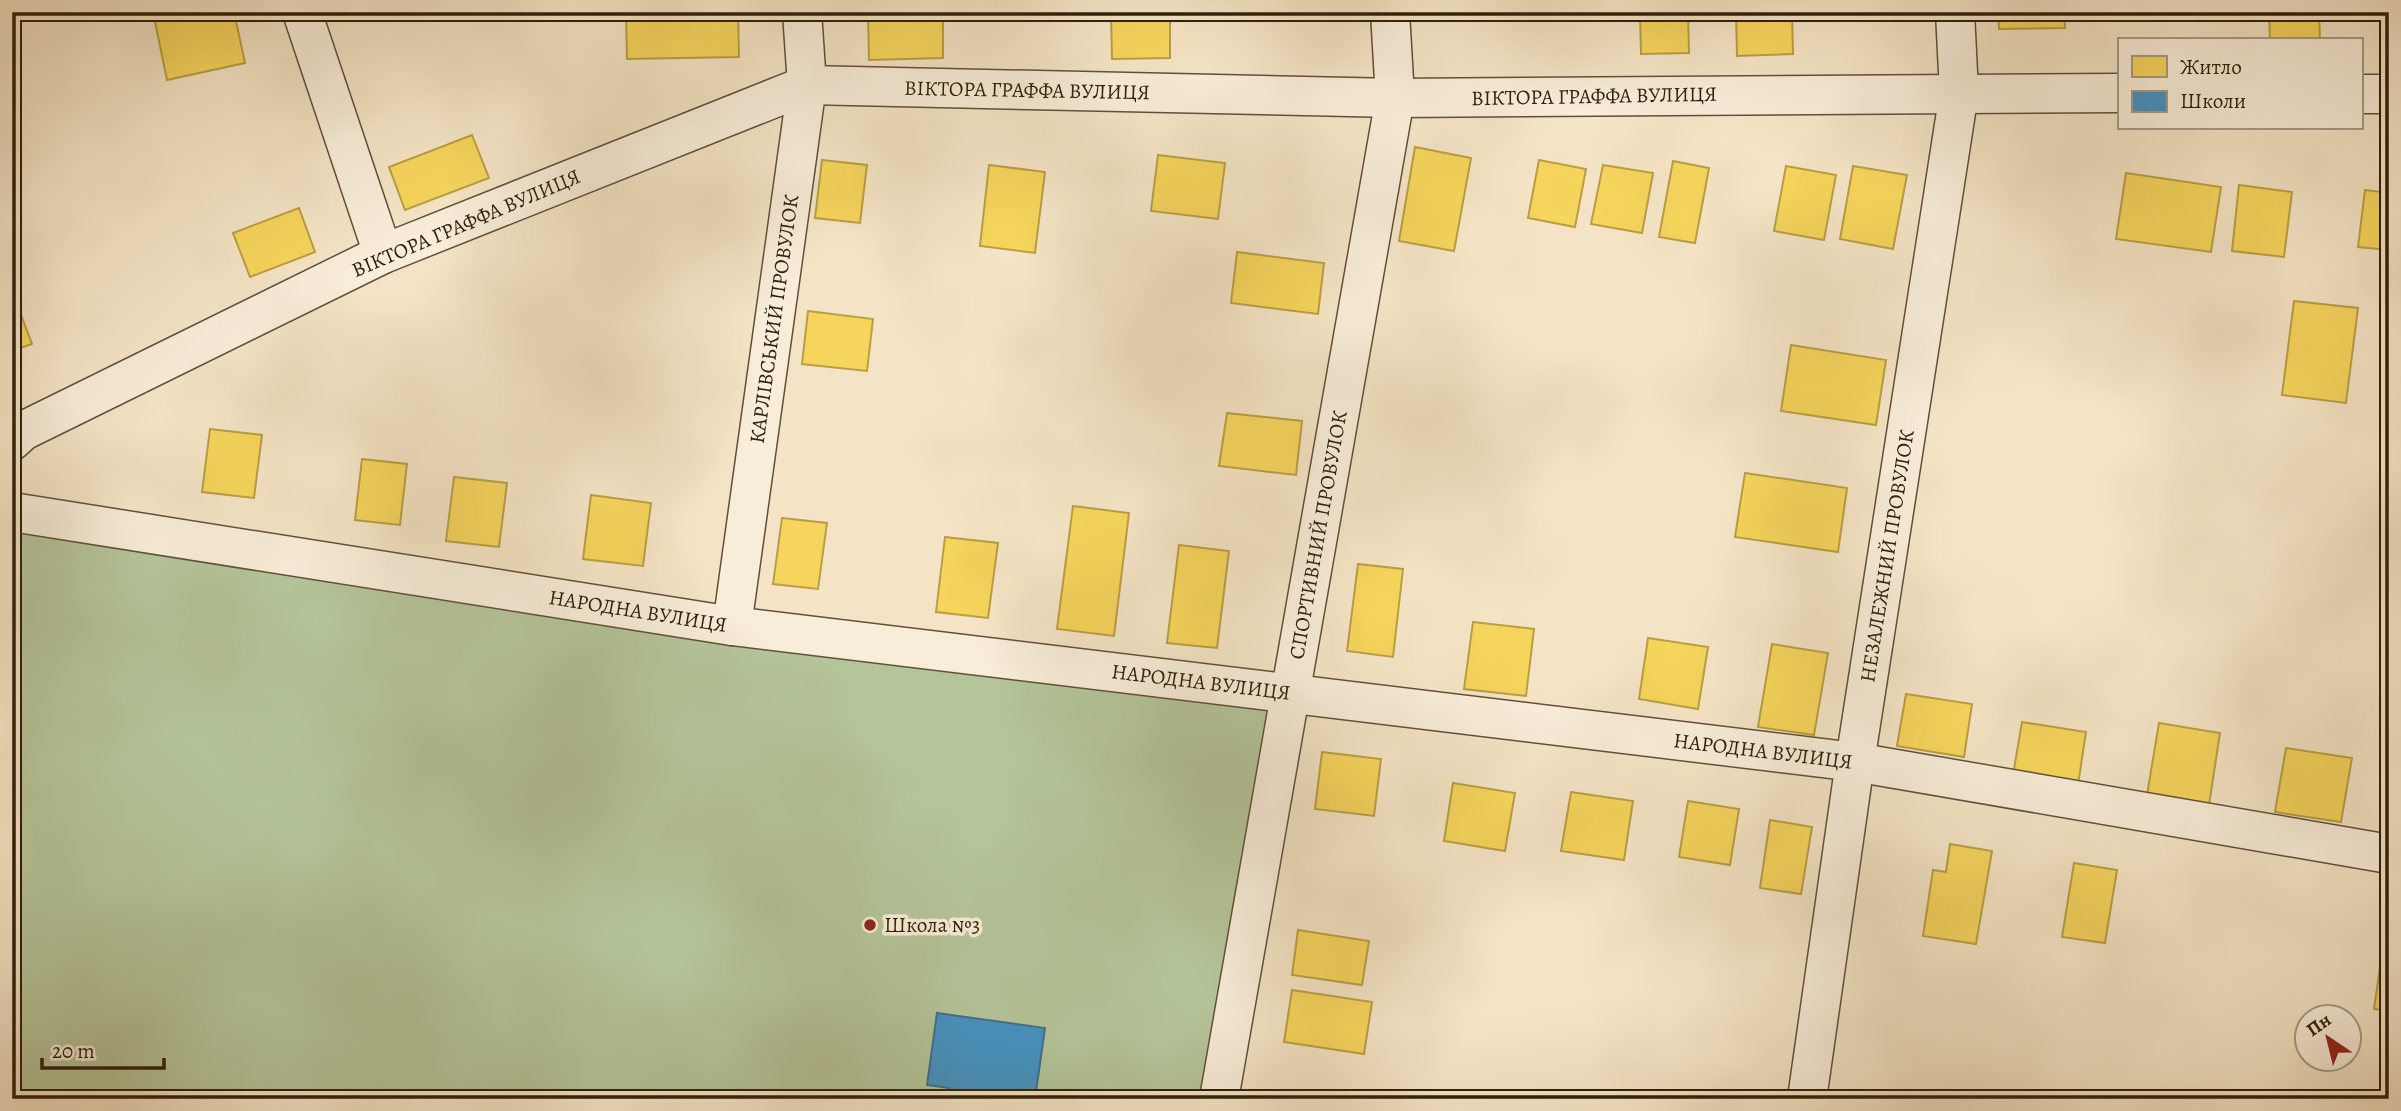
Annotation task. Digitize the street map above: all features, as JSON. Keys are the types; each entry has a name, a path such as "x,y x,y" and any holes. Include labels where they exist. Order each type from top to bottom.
{"street":[{"path":"302,12 383,254"},
{"name":"КАРЛІВСЬКИЙ ПРОВУЛОК","path":"732,626 807,85 802,12"},
{"name":"СПОРТИВНИЙ ПРОВУЛОК","path":"1219,1099 1395,98 1390,12"},
{"name":"НЕЗАЛЕЖНИЙ ПРОВУЛОК","path":"1807,1099 1855,762 1959,93 1955,12"},
{"name":"ВІКТОРА ГРАФФА ВУЛИЦЯ","path":"12,441 23,431 383,254 807,85 1395,98 2118,93"},
{"path":"2362,93 2389,94"},
{"name":"НАРОДНА ВУЛИЦЯ","path":"12,512 732,626 1855,762 2389,854"}],"green space":[{"path":"12,512 1291,693 1219,1099 12,1099"}],"building: Житло":[{"path":"153,12 234,12 245,63 167,80"},
{"path":"626,12 738,12 739,57 627,59"},
{"path":"868,12 943,12 943,58 869,60"},
{"path":"1111,12 1170,12 1170,58 1112,59"},
{"path":"1640,12 1688,12 1689,53 1641,54"},
{"path":"1736,12 1792,12 1793,54 1737,56"},
{"path":"1998,12 2064,12 2065,28 1999,29"},
{"path":"2269,12 2319,12 2320,38 2270,38"},
{"path":"2383,12 2389,12 2389,60 2384,60"},
{"path":"472,135 489,178 405,210 389,167"},
{"path":"1415,147 1471,158 1454,251 1399,241"},
{"path":"1158,155 1225,163 1218,219 1151,211"},
{"path":"822,160 867,165 860,223 815,218"},
{"path":"1539,160 1586,169 1575,227 1528,218"},
{"path":"1673,161 1709,168 1695,243 1659,237"},
{"path":"989,165 1045,172 1035,253 980,246"},
{"path":"1603,165 1653,173 1642,233 1591,224"},
{"path":"1786,166 1836,175 1824,240 1774,231"},
{"path":"1853,166 1907,175 1893,249 1840,239"},
{"path":"2126,173 2221,187 2211,252 2116,239"},
{"path":"2239,185 2292,192 2284,257 2232,251"},
{"path":"2365,190 2389,193 2389,250 2358,247"},
{"path":"299,208 315,252 250,277 233,233"},
{"path":"1237,252 1324,263 1318,314 1231,303"},
{"path":"12,291 32,344 12,351"},
{"path":"2294,301 2358,308 2346,403 2282,395"},
{"path":"808,311 873,319 867,371 802,364"},
{"path":"1791,345 1886,360 1876,425 1781,411"},
{"path":"1227,413 1302,421 1296,475 1219,466"},
{"path":"210,429 262,435 254,498 202,492"},
{"path":"362,459 407,464 400,525 355,520"},
{"path":"1745,473 1847,488 1838,552 1735,537"},
{"path":"454,477 507,483 499,547 446,541"},
{"path":"591,495 651,503 643,566 583,559"},
{"path":"1073,506 1129,513 1114,636 1057,629"},
{"path":"782,518 827,523 818,589 773,584"},
{"path":"945,537 998,543 988,618 936,612"},
{"path":"1179,545 1229,551 1217,648 1167,643"},
{"path":"1358,564 1403,569 1393,657 1347,651"},
{"path":"1473,622 1534,629 1526,696 1464,689"},
{"path":"1648,638 1708,647 1698,709 1639,699"},
{"path":"1772,644 1828,653 1814,735 1758,727"},
{"path":"1906,694 1972,704 1964,757 1897,746"},
{"path":"2022,722 2086,732 2078,785 2013,775"},
{"path":"2159,723 2220,733 2209,805 2147,795"},
{"path":"2286,748 2352,758 2341,822 2275,812"},
{"path":"1322,752 1381,759 1374,816 1315,809"},
{"path":"1453,783 1515,793 1505,851 1444,841"},
{"path":"1571,792 1633,801 1624,860 1561,851"},
{"path":"1688,801 1739,809 1730,865 1679,857"},
{"path":"1770,820 1812,827 1801,894 1760,888"},
{"path":"1950,844 1992,851 1976,944 1923,936 1933,870 1946,872"},
{"path":"2074,863 2117,870 2105,943 2062,937"},
{"path":"2386,926 2389,927 2389,1011 2374,1009"},
{"path":"1298,930 1369,941 1362,985 1292,975"},
{"path":"1292,990 1372,1002 1364,1054 1284,1042"}],"building: Школи":[{"path":"937,1013 1045,1028 1035,1099 948,1099 949,1088 927,1085"}],"place":[{"name":"Школа №3","path":"870,925"}]}
